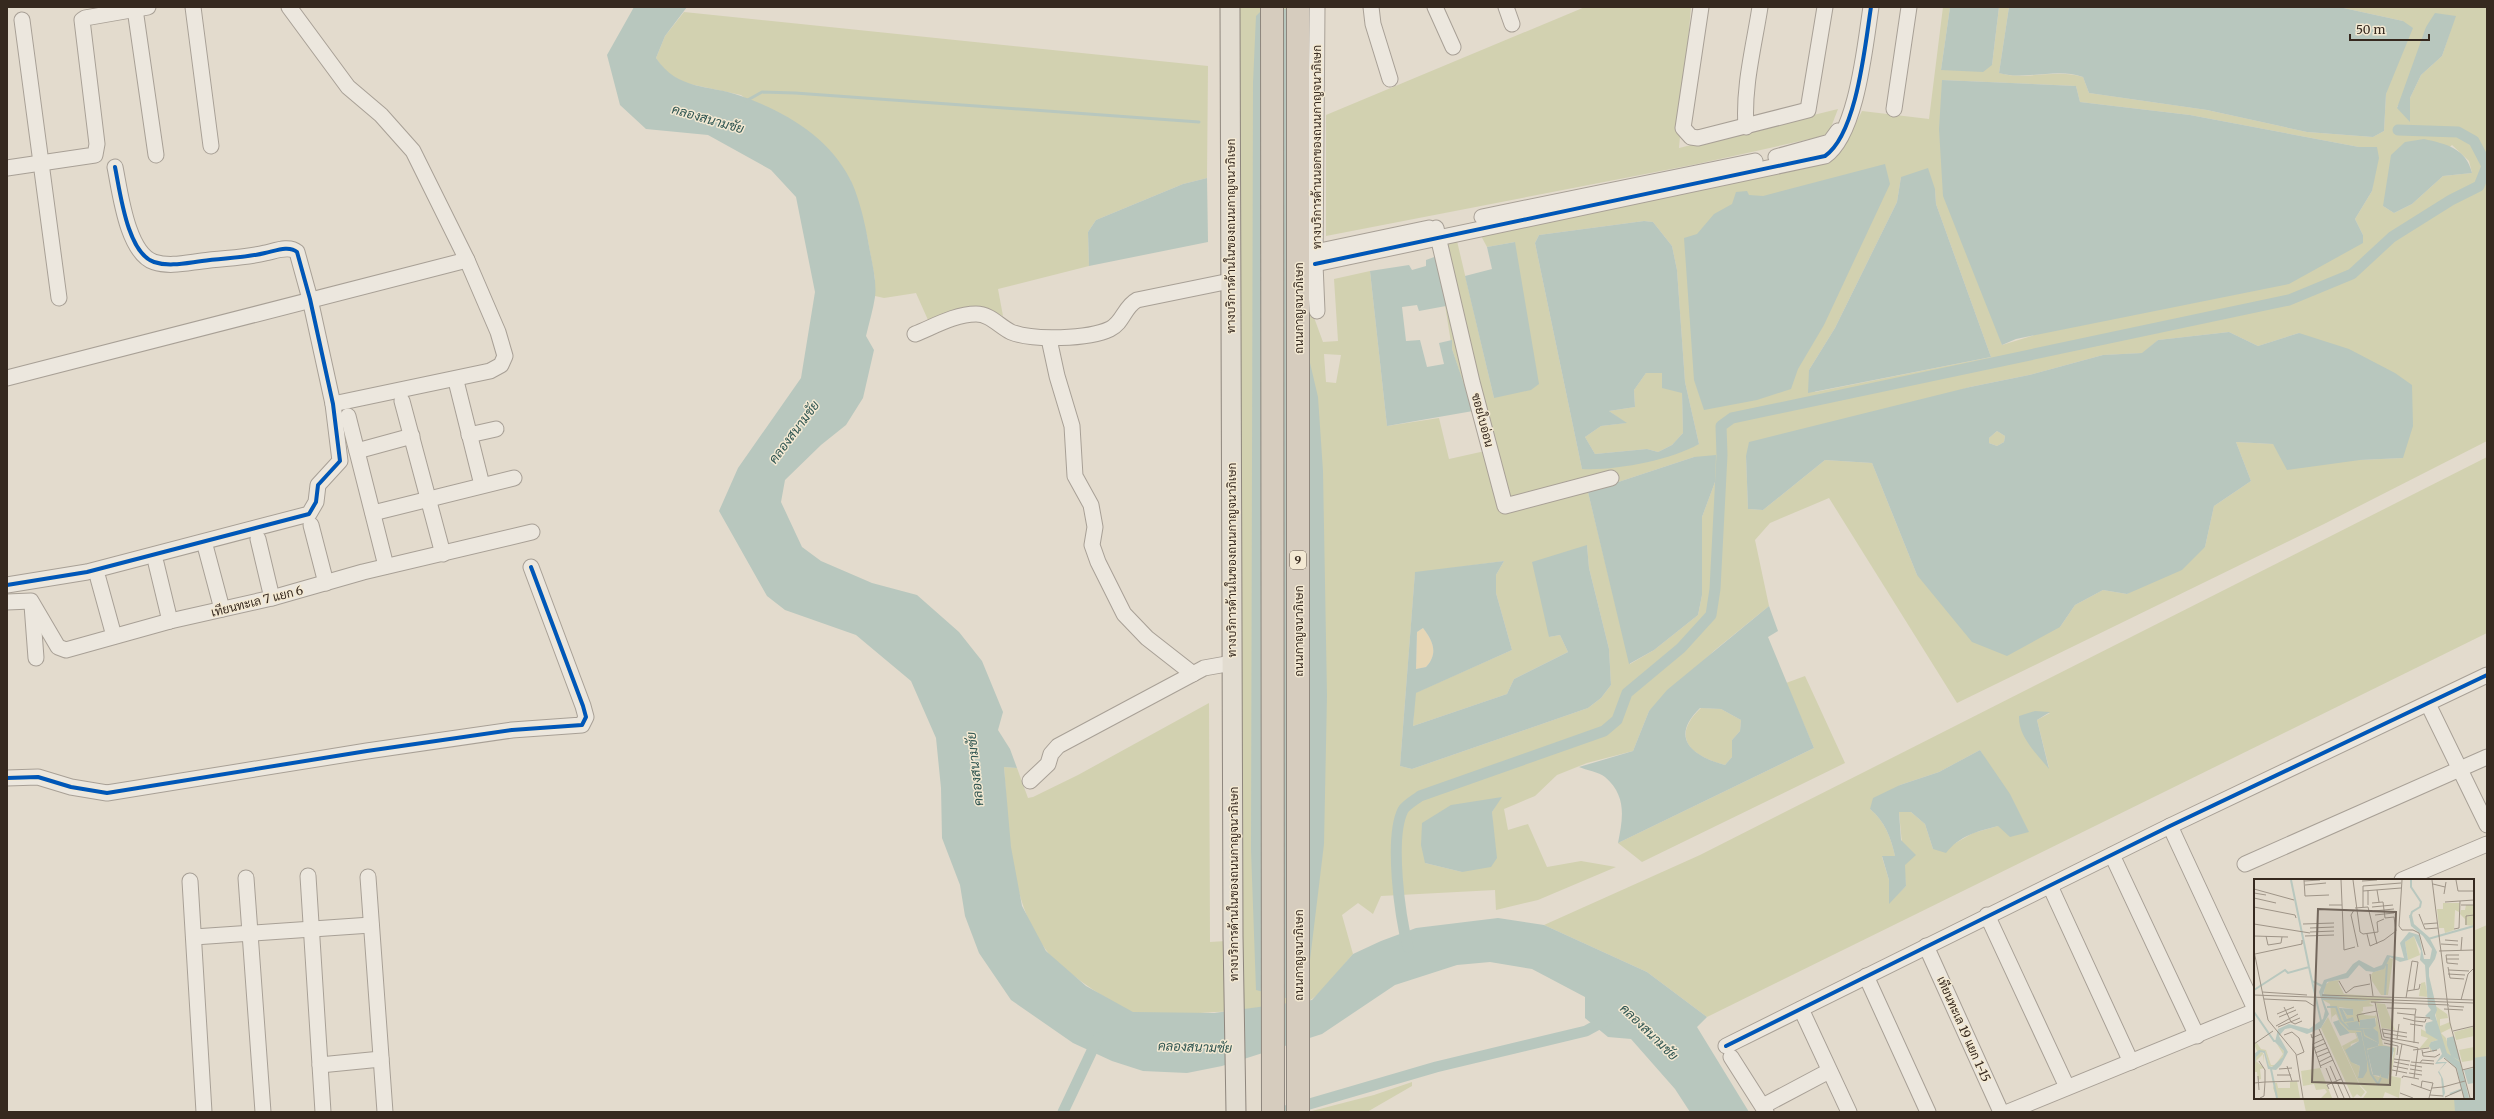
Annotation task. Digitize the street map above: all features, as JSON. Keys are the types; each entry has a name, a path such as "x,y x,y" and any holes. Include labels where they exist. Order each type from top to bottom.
{"highway":[{"name":"9","path":"1272,7 1273,1112"},
{"name":"ถนนกาญจนาภิเษก","path":"1298,7 1298,1112"}],"main road":[{"name":"ทางบริการด้านในของถนนกาญจนาภิเษก","path":"1230,7 1233,936 1236,1112"}],"street":[{"path":"193,7 211,146"},
{"path":"289,7 348,87 381,115 413,151 467,260 498,332 505,356 501,365 490,371 333,404"},
{"name":"ทางบริการด้านนอกของถนนกาญจนาภิเษก","path":"1317,7 1315,258 1317,310"},
{"path":"1371,7 1373,24 1390,79"},
{"path":"1435,7 1453,47"},
{"path":"1506,7 1512,24"},
{"path":"1701,7 1684,128 1686,133 1698,138 1808,110 1825,7"},
{"path":"1746,127 1745,113 1749,75 1760,7"},
{"path":"1575,204 1798,152 1833,139 1848,104 1866,7"},
{"path":"1315,258 1575,204 1825,156 1835,147 1850,118 1871,7"},
{"path":"1894,109 1909,7"},
{"path":"7,168 95,155 97,150 82,20 85,18 142,8 156,155"},
{"path":"22,20 59,298"},
{"path":"7,585 87,572 309,514 316,502 318,485 340,461 333,404 310,299 297,252 293,249 171,265 147,259 137,248 127,222 115,167"},
{"name":"ซอยใบอ่อน","path":"1438,232 1472,382 1505,506 1611,478"},
{"path":"7,378 310,299 467,260"},
{"path":"915,334 946,322 975,314 985,316 1011,332 1049,339 1110,329 1119,320 1129,304 1144,297 1230,281"},
{"path":"1049,339 1057,376 1072,426 1075,476 1091,505 1095,527 1092,545 1098,562 1124,614 1147,638 1194,674"},
{"path":"457,385 482,485"},
{"path":"402,401 443,554"},
{"path":"348,416 386,566"},
{"path":"470,435 496,429"},
{"path":"357,451 412,436"},
{"path":"373,513 428,498 514,478"},
{"path":"311,525 326,583"},
{"name":"เทียนทะเล 7 แยก 6","path":"31,601 51,637 61,650 68,650 170,621 272,598 386,566 443,554 532,532"},
{"path":"258,539 272,598"},
{"path":"206,549 222,609"},
{"path":"156,563 170,621"},
{"path":"7,778 38,777 71,787 107,793 368,751 512,730 582,725 586,717 583,706 531,567"},
{"path":"98,578 114,636"},
{"path":"7,602 31,601 36,658"},
{"path":"1030,780 1045,767 1051,754 1058,746 1208,666 1232,663"},
{"path":"1829,1071 1764,1109 1729,1051 1801,1009 1987,915 2487,675"},
{"path":"2428,704 2461,768 2487,825"},
{"path":"2245,864 2487,757"},
{"path":"2170,826 2254,1008"},
{"path":"2404,879 2487,844"},
{"path":"2112,856 2197,1036"},
{"path":"308,876 323,1112"},
{"path":"368,877 385,1112"},
{"path":"246,878 263,1112"},
{"path":"190,881 204,1112"},
{"path":"2050,886 2131,1062"},
{"path":"1987,915 2067,1087"},
{"path":"194,937 371,924"},
{"name":"เทียนทะเล 19 แยก 1-15","path":"1926,946 2001,1112"},
{"path":"1866,976 1928,1112"},
{"path":"1801,1009 1849,1112"},
{"path":"2008,1112 2197,1036 2254,1010"},
{"path":"320,1066 381,1059"}],"green space":[{"path":"1237,7 1311,7 1312,312 1323,342 1338,341 1334,279 1370,271 1387,426 1439,418 1449,459 1485,451 1452,349 1435,242 1457,241 1494,398 1515,242 1487,247 1480,234 1688,190 1842,151 1862,111 1929,119 1943,7 1950,7 1941,70 1992,65 1999,7 2009,7 1999,73 2020,76 2052,74 2073,75 2083,77 2089,93 2207,110 2307,132 2373,137 2384,131 2386,94 2403,21 2339,7 2487,7 2487,441 2324,524 1957,703 1829,498 1770,523 1755,540 1769,606 1715,650 1649,711 1633,751 1587,763 1557,775 1535,796 1504,809 1508,830 1528,824 1547,867 1581,861 1616,867 1538,900 1496,910 1495,890 1381,896 1373,914 1358,903 1342,915 1353,954 1317,995 1312,999 1301,1003 1224,1012 1144,1014 1132,1012 1123,1008 1073,976 1046,950 1033,930 1024,908 1017,886 1009,838 1004,767 1017,768 1028,798 1033,797 1078,775 1209,703 1210,942 1226,941","holes":["2450,32 2442,56 2421,75 2410,98 2410,121 2397,107","1942,80 2076,86 2080,102 2190,115 2359,147 2377,147 2372,191 2355,219 2363,235 2002,345","2452,145 2469,161 2472,173 2443,176 2412,204 2394,213 2383,206","1901,177 1935,189 1936,204 1991,357 1815,392 1809,370 1835,328 1897,202","1644,221 1653,222 1672,246 1677,270 1685,382 1699,444 1582,469 1535,243 1539,235","2229,332 2258,346 2299,333 2403,458 2360,460 2273,444 2236,442 2251,481 2214,506 2205,547 2127,594 2103,590 2075,605 2060,627 1917,575 1872,463 1825,460 1763,510 1748,509 1746,456 1970,387 2029,375 2103,355 2143,353 2158,340","1324,354 1341,355 1336,383 1326,382","1694,457 1715,482 1702,517 1702,595 1698,615 1654,650 1630,664 1588,492","1587,545 1589,568 1609,649 1611,685 1601,698 1588,708 1412,769 1400,766 1415,573 1504,561 1496,575 1496,593 1512,650 1415,693 1413,726 1507,694 1514,679 1568,652 1560,635 1549,637","1501,797 1492,812 1493,832 1462,872 1425,863"]},
{"path":"1585,7 1691,7 1679,148 1838,109 1828,135 1697,164 1326,236 1326,115"},
{"path":"684,12 1208,66 1207,178 1183,184 1096,220 1088,232 1089,266 998,289 1003,316 985,310 975,310 928,320 916,293 884,298 875,296 875,279 867,236 850,179 741,95 685,83 665,72 656,58 665,36"},
{"path":"1646,373 1662,373 1682,393 1683,433 1672,445 1658,452 1647,449 1595,454 1585,437 1601,426 1626,423 1609,411 1635,407 1634,390"},
{"path":"1997,431 2005,436 2004,442 1997,446 1989,443 1989,438"},
{"path":"2487,457 2487,633 1707,1017 1647,972 1544,925 1700,855","holes":["2050,713 2037,720 2049,768 2019,716","1980,750 1993,771 1998,826 1973,833 1952,845 1933,849 1925,824 1911,812 1899,812 1906,886 1889,903 1889,880 1882,857 1895,856 1887,830 1880,819 1870,809 1900,785 1939,772"]},
{"path":"1805,676 1845,763 1642,862 1618,843 1814,748 1786,683"},
{"path":"1701,708 1721,709 1741,720 1740,731 1732,740 1732,757 1725,765 1703,757 1694,751 1686,737 1687,728 1691,719"},
{"path":"2487,925 2487,1112 2306,1112 2303,1099 2474,1099 2474,931"},
{"path":"1412,1082 1412,1086 1367,1112 1308,1112 1374,1095"}],"sand":[{"path":"1423,628 1432,643 1433,653 1430,662 1426,667 1416,669 1417,632"}],"water":[{"name":"คลองสนามชัย","path":"634,7 687,7 665,36 656,58 665,69 674,76 694,85 741,96 773,109 789,118 804,127 830,150 850,179 864,221 875,278 875,297 866,336 874,350 863,398 846,425 821,445 785,480 781,502 802,547 821,561 872,583 917,595 959,632 982,661 1003,712 998,730 1010,749 1017,768 1004,767 1011,847 1022,906 1046,951 1086,986 1133,1012 1214,1013 1312,1000 1353,954 1381,941 1416,928 1498,918 1544,925 1647,972 1707,1017 1697,1027 1749,1112 1690,1112 1675,1089 1631,1039 1608,1037 1585,1018 1585,997 1532,969 1490,962 1457,965 1395,985 1322,1034 1222,1066 1187,1073 1143,1071 1112,1061 1073,1043 1011,1000 979,953 965,916 960,885 942,838 941,788 936,738 911,681 856,635 785,610 767,596 719,511 738,468 801,378 815,292 796,197 771,170 708,135 646,129 620,105 607,55"},
{"path":"1950,7 1999,7 1992,65 1983,72 1941,70"},
{"path":"2009,7 2339,7 2403,21 2413,28 2386,94 2384,131 2373,137 2307,132 2207,110 2089,93 2083,77 2073,74 2052,73 2020,76 1999,73"},
{"path":"1263,9 1286,9 1307,12 1303,333 1318,397 1323,471 1327,695 1324,844 1306,993 1286,998 1256,990 1251,850 1253,83 1256,16"},
{"path":"2435,13 2456,16 2442,56 2421,75 2410,98 2410,122 2397,108 2426,27"},
{"path":"1942,80 2076,86 2080,102 2190,115 2359,147 2377,147 2379,158 2372,191 2355,219 2363,235 2363,243 2289,284 2016,339 2002,345 1943,196 1939,129"},
{"path":"2424,139 2454,148 2465,158 2472,173 2443,176 2412,204 2394,213 2383,206 2391,155 2405,142"},
{"path":"1885,164 1890,184 1824,325 1798,369 1791,389 1757,400 1704,410 1694,380 1684,238 1697,234 1714,214 1732,204 1736,192 1747,191 1749,195 1763,196"},
{"path":"1928,168 1935,189 1936,204 1991,357 1808,393 1809,370 1835,328 1897,202 1901,177"},
{"path":"1207,178 1208,242 1089,266 1088,232 1096,220 1183,184"},
{"path":"1644,221 1653,222 1672,246 1677,270 1685,382 1699,444 1673,455 1642,463 1610,468 1582,469 1535,243 1539,235","holes":["1646,373 1662,373 1662,388 1682,393 1683,433 1672,445 1658,452 1647,449 1595,454 1585,437 1601,426 1627,423 1609,411 1635,407 1634,390"]},
{"path":"1515,242 1539,384 1531,390 1494,398 1465,276 1492,269 1487,247"},
{"path":"1437,256 1446,306 1419,311 1417,305 1402,307 1406,341 1420,340 1427,367 1444,364 1439,343 1452,340 1452,349 1473,411 1387,426 1370,271 1409,265 1412,270 1426,266 1426,260"},
{"path":"2229,332 2258,346 2299,333 2349,349 2395,373 2412,385 2413,426 2403,458 2360,460 2287,470 2273,444 2236,442 2251,481 2214,506 2205,547 2182,570 2127,594 2103,590 2075,605 2060,627 2007,656 1972,642 1917,575 1872,463 1825,460 1763,510 1748,509 1746,456 1749,442 1970,387 2029,375 2103,355 2142,353 2158,340","holes":["1997,431 2005,436 2004,442 1997,446 1989,443 1989,438"]},
{"path":"1716,455 1715,482 1702,517 1702,595 1698,615 1654,650 1629,664 1588,492 1694,457"},
{"path":"1587,545 1589,568 1609,649 1611,685 1601,698 1588,708 1412,769 1400,766 1415,572 1504,561 1496,575 1496,593 1512,650 1416,693 1413,726 1507,694 1514,679 1568,652 1560,635 1549,637 1532,562","holes":["1423,628 1430,638 1433,653 1430,662 1426,667 1416,669 1417,632"]},
{"path":"1769,606 1778,631 1768,637 1814,748 1618,843 1622,808 1617,792 1612,784 1602,775 1579,767 1633,751 1649,711 1667,690","holes":["1700,708 1721,709 1741,720 1740,731 1732,740 1732,757 1725,765 1703,757 1694,751 1688,744 1686,737 1686,728"]},
{"path":"2035,711 2050,712 2037,720 2049,769 2029,745 2020,724 2019,716"},
{"path":"1980,750 2010,794 2029,832 2010,837 1998,826 1976,832 1963,838 1946,853 1933,849 1925,824 1911,812 1899,812 1901,840 1916,855 1905,865 1906,886 1889,904 1889,880 1882,856 1895,856 1887,830 1880,819 1870,809 1873,798 1900,785 1939,772"},
{"path":"1502,797 1492,812 1497,858 1491,867 1462,872 1425,863 1421,845 1422,823 1451,805"},
{"path":"2487,1056 2487,1112 2455,1112 2454,1099 2474,1099 2474,1058"}],"waterway":[{"path":"746,101 762,92 795,93 1199,122"},
{"path":"1408,947 1399,898 1396,858 1399,823 1404,808 1420,796 1604,731 1617,720 1627,693 1681,648 1711,615 1715,589 1722,455 1721,426 1732,418 2289,300 2352,274 2392,237 2451,200 2479,186 2487,166 2474,141 2458,132 2398,130"},
{"path":"1282,1112 1436,1067 1586,1031 1608,1019"},
{"path":"1063,1112 1098,1038"}],"cycle path":[{"path":"1315,264 1825,156 1836,145 1845,129 1852,109 1858,88 1871,7"},
{"path":"7,585 87,572 309,514 316,502 318,485 340,461 333,404 310,299 297,252 286,249 257,255 184,264 154,262 145,256 137,247 131,234 122,205 115,167"},
{"path":"7,778 38,777 71,787 107,793 367,751 512,730 582,725 586,717 583,706 531,567"},
{"path":"1726,1046 2170,826 2487,675"}]}
